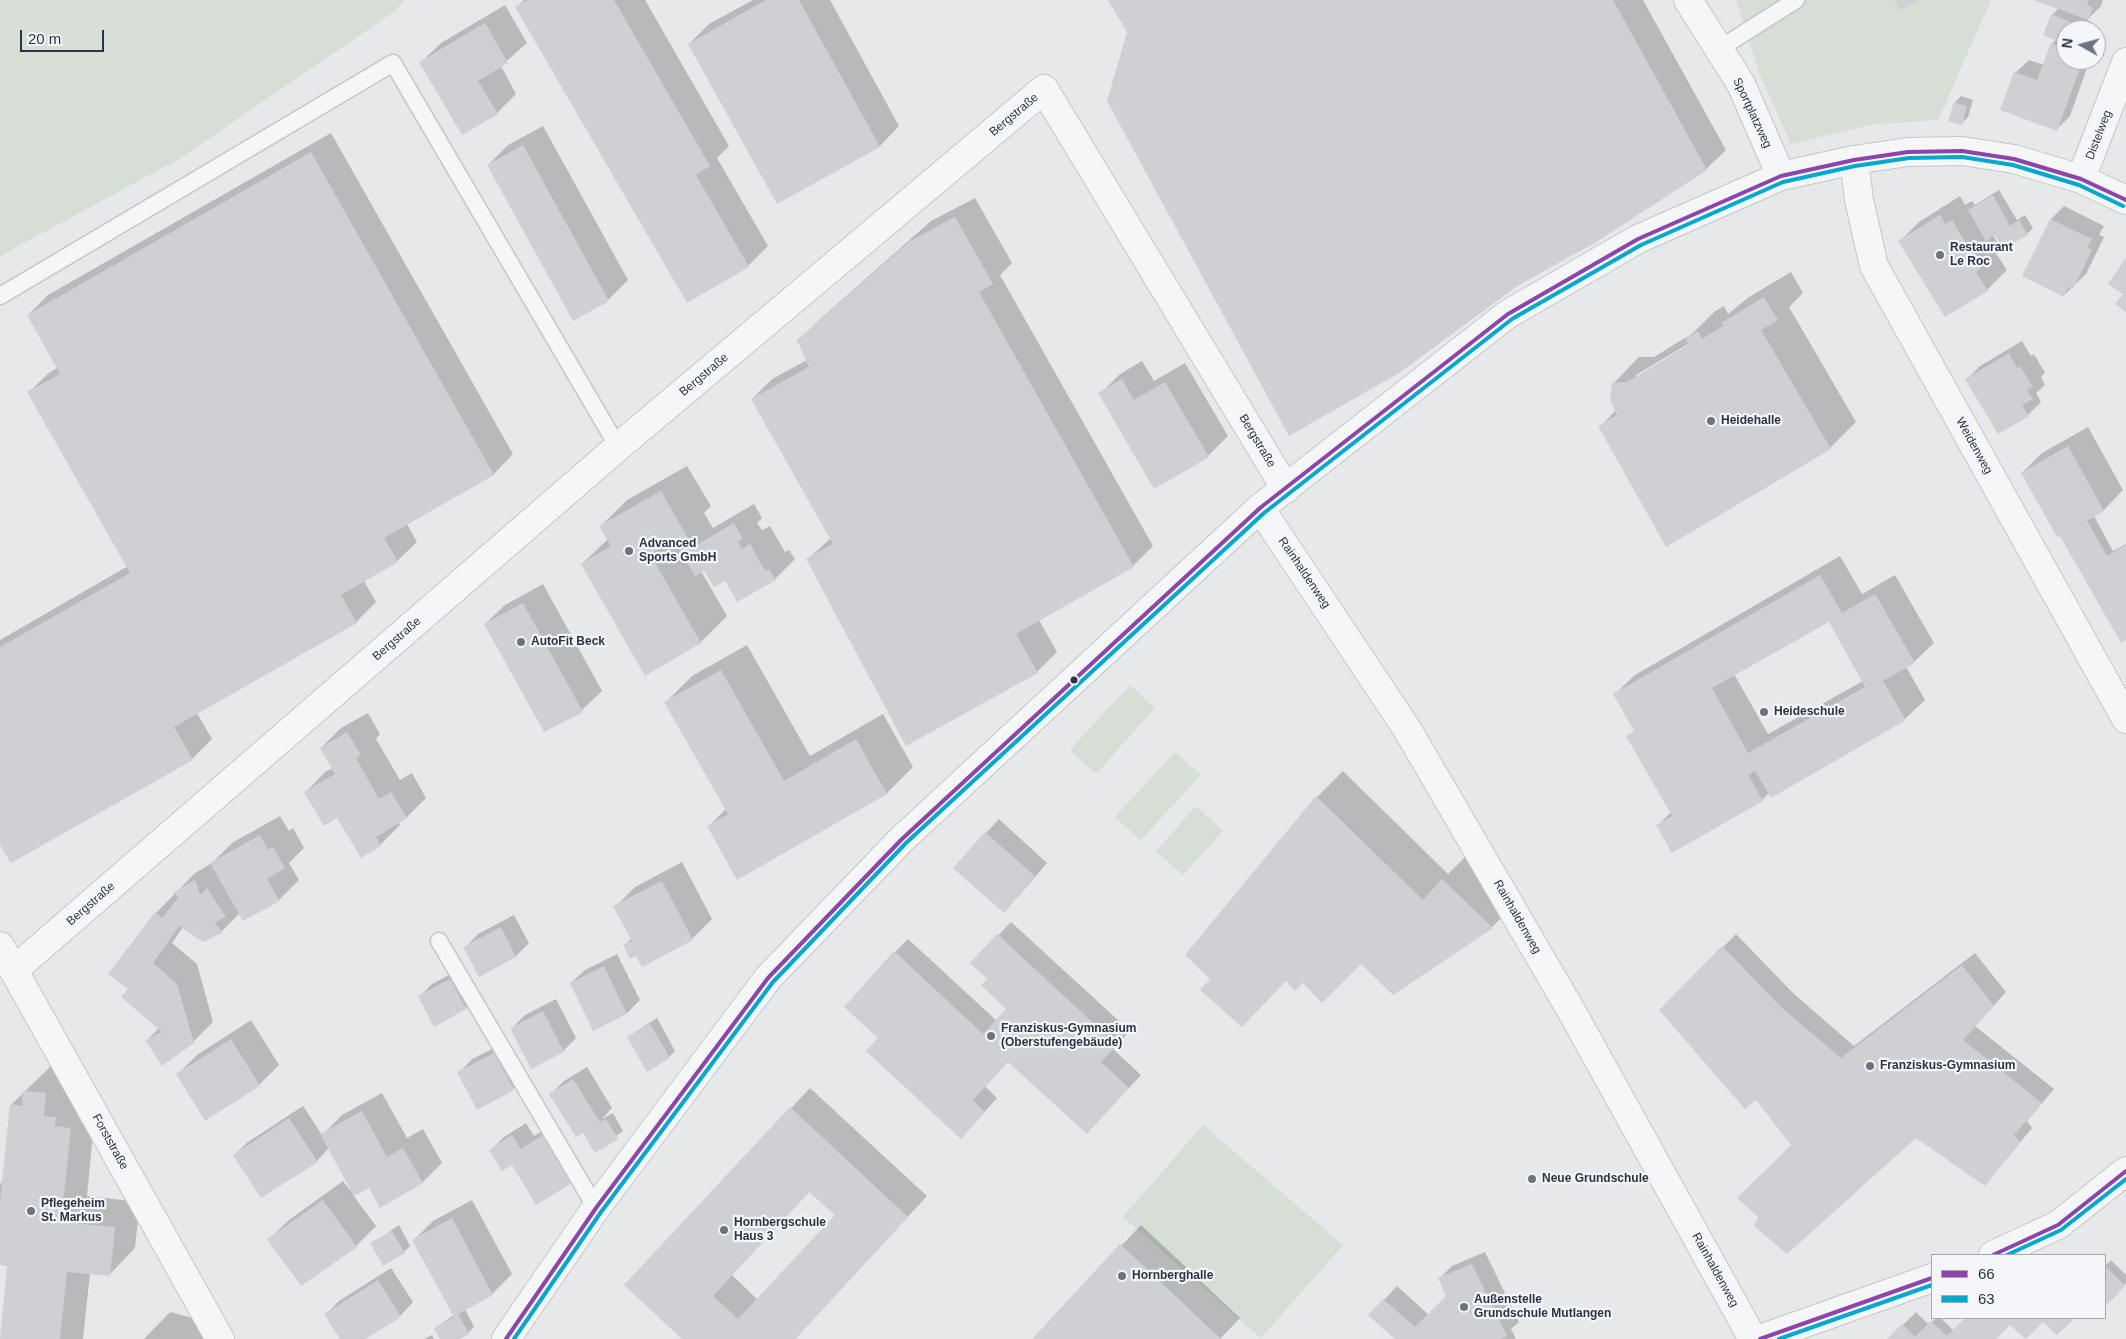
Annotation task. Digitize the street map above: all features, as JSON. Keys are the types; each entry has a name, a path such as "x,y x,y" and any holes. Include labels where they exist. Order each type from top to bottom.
{"street":[{"name":"Sportplatzweg","path":"1688,0 1741,84 1781,176"},
{"name":"Distelweg","path":"2081,179 2126,62"},
{"name":"Bergstraße","path":"14,970 618,447 1044,89 1286,489"},
{"path":"506,1339 596,1208 768,978 902,839 1260,508 1508,314 1638,239 1781,176 1854,160 1908,152 1962,150 2014,159 2081,179 2126,200"},
{"name":"Weidenweg","path":"1854,160 1859,200 1874,266 2126,720"},
{"name":"Rainhaldenweg","path":"1260,508 1407,729 1576,1018 1753,1339"},
{"name":"Forststraße","path":"0,946 220,1339"},
{"path":"1995,1254 2058,1225 2126,1171"},
{"path":"1760,1339 1931,1278"}],"lane":[{"path":"1719,49 1796,0"},
{"path":"0,296 393,63 618,447"},
{"path":"438,941 596,1208"}],"shaded area":[{"path":"0,0 404,0 395,11 179,159 0,256"},
{"path":"1736,0 1991,0 1938,120 1874,124 1791,144 1760,75"},
{"path":"1130,685 1155,708 1096,774 1070,750"},
{"path":"1175,752 1201,775 1141,840 1115,817"},
{"path":"1196,806 1223,831 1183,875 1156,851"},
{"path":"1203,1125 1343,1245 1261,1338 1123,1217"}],"building":[{"path":"528,0 614,0 710,166 696,175 749,267 687,303 515,7"},
{"path":"766,0 799,0 880,147 777,204 688,44"},
{"path":"1108,0 1613,0 1707,170 1598,241 1519,285 1399,373 1289,436 1107,101 1127,32"},
{"path":"1894,0 1920,0 1900,10"},
{"path":"2034,0 2089,0 2087,5 2093,8 2088,20"},
{"path":"2051,14 2066,20 2056,20 2056,41 2043,35"},
{"path":"485,23 508,63 478,81 498,114 462,135 419,62"},
{"path":"2051,43 2056,45 2056,70 2079,70 2057,131 2000,110 2014,72 2037,80"},
{"path":"1954,102 1967,106 1962,125 1948,121"},
{"path":"523,145 609,301 573,321 487,165"},
{"path":"311,152 494,475 384,538 398,562 341,595 357,623 174,727 193,760 11,863 0,845 0,647 130,573 27,392 60,374 27,315"},
{"path":"1993,195 2010,226 2019,220 2028,235 2003,249 1995,235 1986,241 1968,210"},
{"name":"Restaurant Le Roc","path":"1940,215 1945,224 1952,220 1981,268 1976,272 1988,291 1945,317 1898,241"},
{"path":"955,217 993,284 979,292 1134,567 1016,634 1038,673 906,746 806,559 833,544 751,399 809,367 797,340 910,241"},
{"path":"2050,219 2092,239 2087,248 2092,250 2073,289 2068,287 2064,297 2022,276"},
{"path":"2126,258 2126,312 2115,304 2123,294 2108,284"},
{"name":"Heidehalle","path":"1764,297 1778,320 1761,330 1831,449 1666,547 1598,426 1617,415 1610,400 1612,383 1627,382 1688,345 1686,338 1698,331 1702,339 1723,326 1721,323"},
{"path":"2009,353 2017,368 2020,366 2033,387 2027,390 2033,399 2022,405 2029,416 1998,434 1965,379"},
{"path":"1122,379 1134,400 1165,382 1209,457 1154,489 1098,393"},
{"path":"2068,446 2104,511 2087,521 2107,556 2126,545 2126,640 2121,643 2060,536 2057,537 2021,473"},
{"path":"661,491 693,547 734,523 743,539 738,542 742,549 750,544 765,571 769,569 776,580 737,602 725,581 714,587 704,571 695,576 674,540 650,554 701,643 645,676 581,564 611,546 599,526"},
{"path":"1820,575 1842,613 1875,594 1915,663 1883,681 1906,720 1771,798 1755,771 1748,775 1763,801 1672,853 1656,825 1672,816 1626,736 1634,731 1613,694","holes":["1829,622 1865,687 1748,753 1712,688"]},
{"path":"523,603 583,712 544,732 484,624"},
{"path":"721,670 784,781 856,739 887,794 737,880 707,826 728,814 664,702"},
{"path":"347,732 361,755 356,758 379,799 391,792 407,818 376,837 381,846 361,858 337,818 324,826 304,792 335,774 320,748"},
{"path":"1316,796 1423,900 1442,879 1493,928 1393,995 1361,964 1322,1003 1303,983 1295,991 1286,981 1242,1027 1200,990 1210,979 1185,955"},
{"path":"985,832 1035,876 1004,913 953,868"},
{"path":"260,835 268,850 273,847 285,868 267,879 280,901 243,921 210,863"},
{"path":"195,880 200,895 207,888 226,917 215,922 222,933 203,942 179,926 153,963 177,984 194,1043 162,1066 145,1040 162,1032 121,997 128,989 108,974 155,912 162,918 178,898 174,892"},
{"path":"662,881 693,940 642,967 636,956 630,959 623,945 632,941 613,906"},
{"path":"501,927 516,957 479,977 463,947"},
{"name":"Franziskus-Gymnasium (Oberstufengebäude)","path":"997,934 1117,1045 1101,1062 1129,1088 1087,1134 1008,1062 973,1100 985,1112 961,1139 866,1051 878,1038 844,1007 894,951 983,1034 1006,1009 981,985 987,979 970,963"},
{"path":"1722,946 1781,1007 1841,1058 1962,965 1994,1006 1963,1040 2042,1103 2014,1135 2020,1142 1985,1186 1916,1138 1787,1254 1754,1226 1758,1217 1737,1198 1791,1145 1756,1100 1745,1109 1659,1010"},
{"path":"604,966 627,1014 593,1031 570,983"},
{"path":"450,979 466,1009 434,1027 418,996"},
{"path":"543,1011 564,1052 531,1069 510,1028"},
{"path":"650,1024 670,1058 647,1072 627,1037"},
{"path":"231,1039 260,1086 205,1121 176,1074"},
{"path":"494,1053 514,1090 477,1110 457,1072"},
{"path":"573,1079 600,1122 606,1119 618,1139 595,1153 583,1133 576,1137 549,1094"},
{"name":"Pflegeheim St. Markus","path":"23,1091 46,1093 44,1116 56,1117 55,1126 71,1128 61,1222 115,1227 110,1276 67,1272 60,1339 0,1339 7,1266 0,1265 0,1201 10,1104 22,1106"},
{"name":"Hornbergschule Haus 3","path":"790,1107 908,1217 795,1339 682,1339 624,1285","holes":["809,1192 835,1215 738,1319 713,1296"]},
{"path":"362,1111 387,1157 403,1148 423,1183 380,1208 369,1188 354,1196 320,1134"},
{"path":"289,1118 318,1162 261,1198 233,1155"},
{"path":"512,1135 521,1149 543,1135 572,1183 536,1205 512,1165 502,1171 489,1150"},
{"path":"323,1200 357,1247 301,1286 267,1239"},
{"path":"452,1218 493,1295 458,1314 469,1334 460,1339 440,1339 434,1328 454,1317 412,1240"},
{"path":"392,1231 405,1253 383,1266 370,1243"},
{"name":"Hornberghalle","path":"1120,1244 1187,1307 1221,1339 1032,1339"},
{"name":"Außenstelle Grundschule Mutlangen","path":"1472,1264 1507,1336 1500,1339 1395,1339 1368,1315 1383,1299 1415,1327 1446,1296 1438,1278"},
{"path":"2106,1267 2125,1286 2108,1304 2106,1302"},
{"path":"378,1280 401,1317 365,1339 340,1339 324,1314"},
{"path":"1964,1319 2074,1319 2057,1335 2043,1322 2026,1339 2010,1325 1996,1339 1887,1339 1902,1324 1915,1337 1931,1321 1947,1336"}],"transit line":[{"name":"66","path":"506,1339 596,1208 768,978 902,839 1260,508 1508,314 1638,239 1781,176 1854,160 1908,152 1962,151 2014,159 2081,179 2126,200"},
{"name":"63","path":"514,1339 601,1212 773,982 906,843 1264,513 1512,319 1641,245 1783,182 1855,166 1909,158 1962,157 2013,165 2079,185 2123,206"},
{"name":"66","path":"1995,1254 2058,1225 2126,1171"},
{"name":"63","path":"2009,1254 2061,1230 2126,1179"},
{"name":"66","path":"1760,1339 1931,1278"},
{"name":"63","path":"1779,1339 1931,1285"}],"place":[{"name":"Restaurant Le Roc","path":"1940,255"},
{"name":"Heidehalle","path":"1711,421"},
{"name":"Advanced Sports GmbH","path":"629,551"},
{"name":"AutoFit Beck","path":"521,642"},
{"name":"Heideschule","path":"1764,712"},
{"name":"Franziskus-Gymnasium (Oberstufengebäude)","path":"991,1036"},
{"name":"Franziskus-Gymnasium","path":"1870,1066"},
{"name":"Neue Grundschule","path":"1532,1179"},
{"name":"Pflegeheim St. Markus","path":"31,1211"},
{"name":"Hornbergschule Haus 3","path":"724,1230"},
{"name":"Hornberghalle","path":"1122,1276"},
{"name":"Außenstelle Grundschule Mutlangen","path":"1464,1307"}]}
